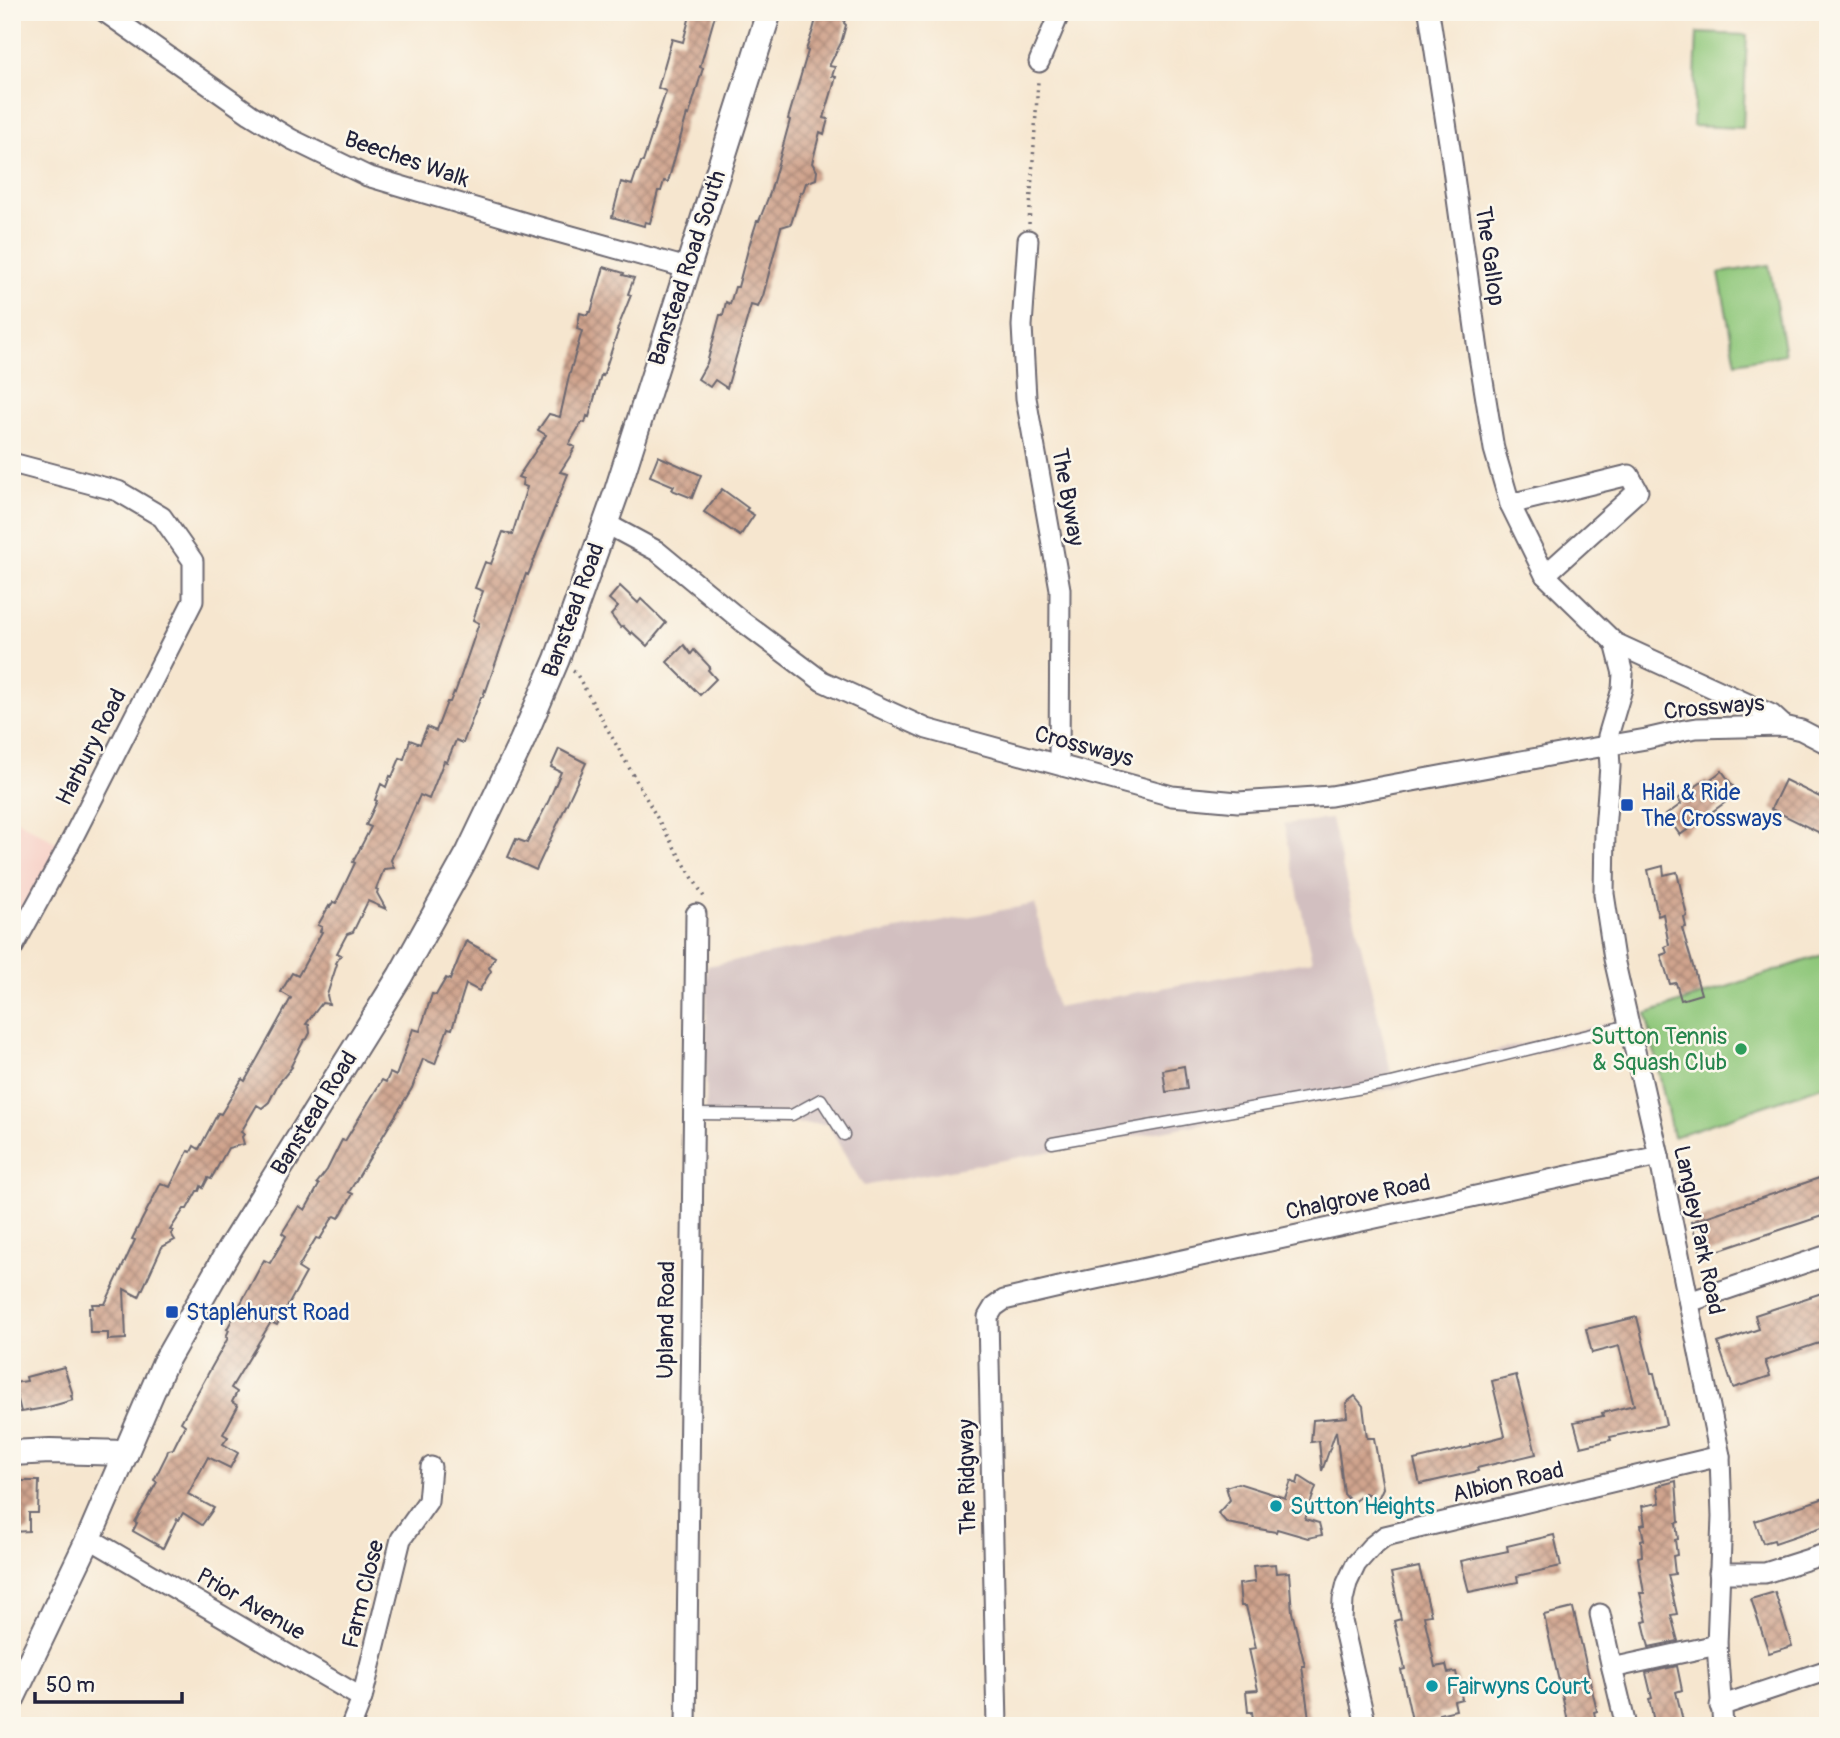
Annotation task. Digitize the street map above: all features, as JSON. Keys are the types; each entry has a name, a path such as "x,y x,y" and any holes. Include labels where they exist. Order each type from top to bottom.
{"street":[{"name":"Beeches Walk","path":"105,12 250,114 291,139 367,176 687,268"},
{"name":"Banstead Road South","path":"605,523 769,12"},
{"path":"1039,62 1060,12"},
{"name":"The Gallop","path":"1429,12 1494,449 1510,505 1545,575 1615,643 1772,715 1784,726 1801,730 1828,744"},
{"name":"The Byway","path":"1028,240 1022,326 1026,398 1060,589 1059,764"},
{"name":"Harbury Road","path":"12,463 118,491 162,517 193,561 193,601 67,849 12,949"},
{"path":"1510,505 1629,475 1638,491 1545,575"},
{"name":"Crossways","path":"605,523 657,551 743,622 822,681 927,729 1172,796 1238,802 1331,796 1609,746 1688,729 1784,726"},
{"name":"Banstead Road","path":"12,1699 89,1538 164,1364 229,1250 400,976 498,793 557,659 605,523"},
{"path":"1609,746 1608,729 1622,688 1623,674 1615,643"},
{"name":"Langley Park Road","path":"1609,746 1604,894 1614,959 1659,1156 1720,1456 1722,1517 1717,1645 1721,1716"},
{"name":"Upland Road","path":"686,1726 696,914"},
{"name":"Chalgrove Road","path":"1068,1285 1659,1156"},
{"path":"1689,1302 1828,1255"},
{"name":"The Ridgway","path":"997,1726 988,1317 994,1307 1004,1300 1068,1285"},
{"path":"12,1453 126,1453"},
{"name":"Albion Road","path":"1366,1726 1342,1621 1343,1600 1356,1564 1385,1536 1720,1456"},
{"name":"Farm Close","path":"362,1698 401,1539 428,1502 431,1467"},
{"name":"Prior Avenue","path":"89,1538 362,1698"},
{"path":"1719,1573 1765,1573 1828,1553"},
{"path":"1600,1614 1626,1726"},
{"path":"1612,1668 1717,1645"},
{"path":"1721,1716 1828,1670"},
{"path":"351,1726 362,1698"}],"lane":[{"path":"1052,1143 1391,1083 1629,1024"},
{"path":"693,1114 792,1115 821,1099 844,1135"}],"path":[{"path":"1028,240 1039,62"},
{"path":"557,659 576,673 705,898 696,914"}],"shaded area":[{"path":"12,817 67,849 12,949"},
{"path":"1331,819 1392,1076 1609,1023 1612,1034 1395,1088 863,1186 828,1124 706,1122 707,966 1035,904 1056,1007 1312,961 1284,824"}],"green space":[{"path":"1697,33 1747,35 1743,128 1693,126"},
{"path":"1769,265 1785,354 1736,363 1719,273"},
{"name":"Sutton Tennis & Squash Club","path":"1828,953 1828,1084 1673,1137 1646,1014"}],"building":[{"path":"691,12 716,12 700,67 703,68 668,182 664,181 661,191 658,191 650,223 645,222 644,226 612,217 621,182 632,185 643,162 666,91 658,88 672,39 683,42"},
{"path":"818,12 847,12 841,43 829,66 835,67 832,76 836,77 824,118 828,119 824,134 820,132 812,163 817,171 816,179 806,183 801,192 791,224 781,227 763,296 758,307 751,305 727,388 715,380 710,387 698,379 707,363 720,315 723,315 726,302 730,304 735,287 738,287 757,221 770,193"},
{"path":"604,267 634,278 628,294 631,295 603,376 601,375 589,417 587,416 585,423 582,422 569,444 575,447 560,472 568,474 528,575 526,574 486,691 481,697 463,743 456,740 447,762 444,761 429,799 420,795 391,860 394,868 384,869 376,889 386,909 368,901 353,932 347,934 337,953 341,955 327,995 329,1004 322,1003 306,1024 309,1025 310,1033 292,1067 278,1084 269,1102 262,1108 257,1105 241,1132 244,1134 244,1144 228,1148 211,1179 208,1178 187,1209 184,1209 170,1230 173,1231 171,1234 175,1240 162,1247 139,1297 124,1289 126,1339 108,1340 108,1333 90,1333 89,1308 93,1308 92,1304 105,1304 135,1240 132,1239 161,1183 170,1187 188,1151 191,1152 194,1146 199,1149 218,1113 221,1114 242,1079 245,1081 291,998 281,992 292,973 298,976 322,932 322,927 318,925 329,906 333,902 336,903 371,827 366,825 381,784 386,787 400,758 404,759 410,740 420,744 427,727 436,731 447,702 450,702 455,693 479,623 473,620 483,591 475,588 485,562 491,564 503,532 512,535 527,487 522,485 523,479 518,477 546,435 538,430 549,414 560,417 582,331 577,329 580,313 587,315 591,312"},
{"path":"658,456 701,475 692,498 672,490 674,486 650,476"},
{"path":"722,489 754,515 740,536 704,512"},
{"path":"620,586 638,603 641,599 666,623 647,646 632,632 631,634 623,626 621,628 611,615 618,607 609,599"},
{"path":"684,645 691,654 694,650 710,667 708,670 716,679 700,695 667,662"},
{"path":"559,749 586,763 536,870 508,857 516,839 527,843 549,800 561,772 551,767"},
{"path":"1722,771 1738,793 1680,835 1666,815 1681,804 1678,799"},
{"path":"1785,780 1828,801 1828,837 1771,809"},
{"path":"1663,866 1664,875 1677,872 1687,916 1684,917 1686,927 1682,928 1701,994 1681,1000 1676,983 1670,984 1661,955 1667,953 1665,947 1669,945 1663,914 1658,916 1648,870"},
{"path":"466,941 495,957 489,968 491,971 479,991 466,984 452,1029 448,1028 435,1064 423,1059 412,1088 349,1192 353,1194 339,1218 333,1217 320,1239 316,1238 298,1268 306,1273 277,1325 271,1322 231,1388 237,1392 232,1402 238,1406 223,1434 228,1437 223,1444 238,1453 230,1468 208,1457 188,1494 214,1508 202,1525 183,1513 179,1520 177,1519 163,1548 133,1531 137,1523 135,1522 157,1482 154,1480 168,1450 173,1449 185,1425 181,1422 228,1338 227,1329 264,1260 270,1263 286,1236 282,1233 299,1206 305,1210 342,1140 345,1141 382,1080 386,1082 390,1073 396,1076 413,1029 420,1031 432,994 436,995 446,978 450,980"},
{"path":"1184,1066 1187,1089 1166,1092 1163,1070"},
{"path":"1828,1175 1828,1214 1702,1256 1691,1222"},
{"path":"1828,1291 1828,1340 1765,1361 1770,1376 1733,1388 1718,1343 1759,1329 1755,1315"},
{"path":"1637,1317 1666,1425 1610,1437 1611,1440 1581,1447 1574,1422 1603,1416 1602,1413 1634,1405 1619,1346 1592,1353 1586,1329"},
{"path":"64,1367 73,1400 21,1412 14,1383"},
{"path":"1516,1375 1536,1454 1420,1484 1414,1460 1505,1436 1492,1381"},
{"name":"Sutton Heights","path":"1355,1396 1363,1406 1367,1438 1374,1438 1383,1488 1378,1499 1365,1493 1352,1503 1344,1494 1336,1431 1322,1471 1319,1441 1311,1442 1313,1420 1347,1417 1346,1403"},
{"name":"Sutton Heights","path":"1299,1476 1316,1487 1305,1519 1319,1523 1322,1535 1308,1538 1277,1529 1276,1532 1227,1523 1218,1513 1230,1500 1226,1487 1238,1483 1285,1498 1291,1481 1297,1484"},
{"path":"12,1481 39,1481 38,1513 29,1513 29,1531 12,1532"},
{"path":"1676,1481 1679,1522 1676,1523 1677,1555 1673,1556 1675,1574 1668,1575 1677,1614 1671,1615 1678,1641 1649,1647 1643,1622 1647,1621 1640,1593 1644,1593 1638,1557 1642,1556 1641,1541 1644,1540 1641,1525 1645,1524 1642,1506 1660,1503 1657,1486"},
{"path":"1828,1497 1828,1525 1775,1543 1774,1540 1763,1543 1755,1521"},
{"path":"1554,1535 1561,1566 1517,1576 1518,1582 1469,1592 1461,1561 1508,1551 1507,1546"},
{"path":"1275,1564 1276,1573 1289,1572 1292,1612 1305,1666 1302,1666 1310,1726 1254,1726 1252,1712 1248,1712 1246,1691 1258,1690 1249,1649 1256,1648 1246,1606 1241,1606 1239,1584 1255,1582 1253,1566"},
{"path":"1419,1567 1431,1615 1424,1616 1435,1667 1446,1665 1448,1673 1456,1672 1462,1699 1454,1701 1456,1710 1439,1714 1440,1719 1413,1725 1401,1670 1405,1669 1394,1621 1401,1619 1391,1573"},
{"path":"1775,1592 1792,1646 1769,1653 1751,1599"},
{"path":"1573,1608 1597,1711 1594,1712 1597,1726 1569,1726 1544,1615"},
{"path":"1677,1666 1682,1690 1676,1692 1683,1721 1678,1722 1679,1726 1655,1726 1646,1673"}],"place":[{"name":"Hail & Ride The Crossways","path":"1627,805"},
{"name":"Sutton Tennis & Squash Club","path":"1741,1049"},
{"name":"Staplehurst Road","path":"172,1312"},
{"name":"Sutton Heights","path":"1276,1506"},
{"name":"Fairwyns Court","path":"1432,1686"}]}
